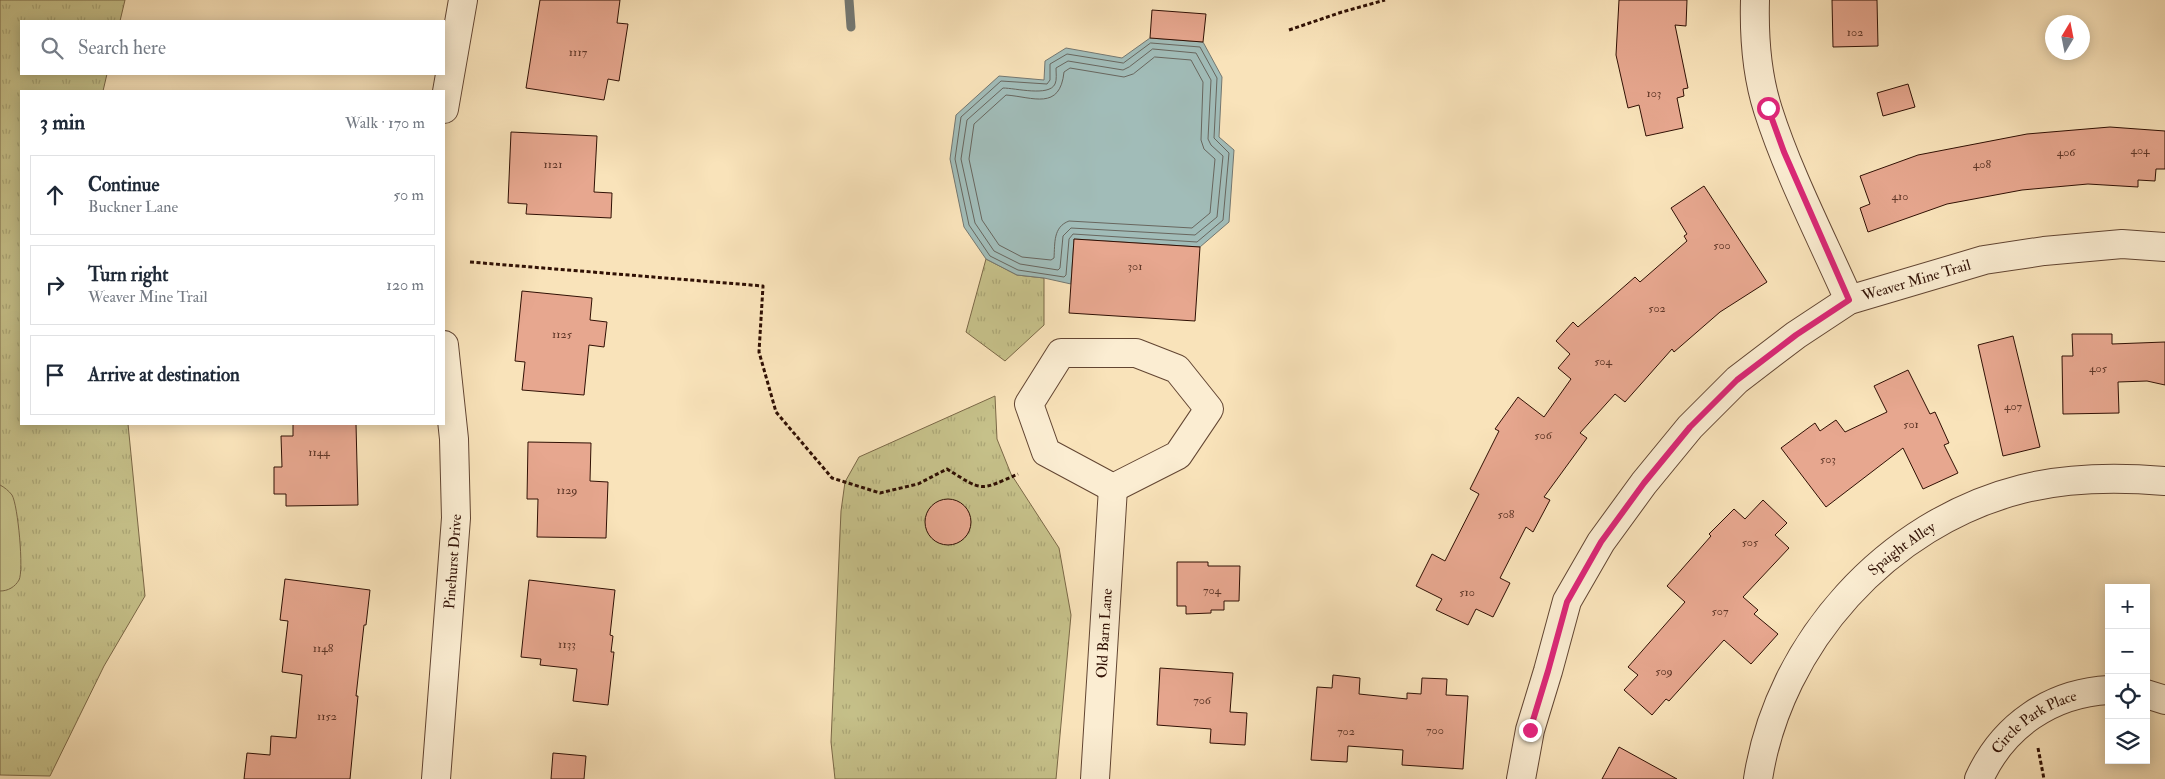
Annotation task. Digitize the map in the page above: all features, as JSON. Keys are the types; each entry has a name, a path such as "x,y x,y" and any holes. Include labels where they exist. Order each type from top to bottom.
{"street":[{"path":"445,104 464,0"},
{"path":"1755,0 1757,56 1768,108 1784,152 1849,300"},
{"name":"Weaver Mine Trail","path":"1521,779 1530,730 1567,602 1601,542 1644,483 1690,427 1737,380 1796,335 1849,300 1984,260 2044,251 2122,244 2165,247"},
{"path":"1061,352 1136,353 1177,369 1209,409 1178,455 1113,488 1046,452 1029,404 1061,352"},
{"name":"Pinehurst Drive","path":"436,779 456,518 454,439 445,354"},
{"name":"Spaight Alley","path":"1758,779 1772,721 1788,681 1811,641 1866,575 1898,549 1939,523 1972,507 2022,489 2076,480 2125,477 2165,481"},
{"name":"Old Barn Lane","path":"1095,779 1113,488"},
{"name":"Circle Park Place","path":"1979,779 1988,760 2000,744 2029,717 2049,705 2071,696 2105,691"},
{"path":"2150,695 2165,700"}],"path":[{"path":"1289,30 1385,0"},
{"path":"470,262 763,286 759,352 776,412 832,478 880,493 918,484 947,469 976,486 991,487 1018,474"},
{"path":"2036,744 2040,751 2044,779"}],"green space":[{"path":"0,0 125,0 120,20 20,20 20,75 107,75 103,90 20,90 20,425 128,425 145,596 104,666 50,776 0,775"},
{"path":"986,259 1017,275 1044,278 1044,325 1005,361 966,332"},
{"path":"995,396 997,439 1011,474 1059,548 1071,615 1056,779 835,779 831,742 841,511 845,482 859,457"},
{"path":"0,485 12,495 14,501 21,552 19,580 13,587 3,591 0,591"}],"water":[{"path":"1150,38 1203,42 1222,77 1219,137 1234,150 1229,222 1200,247 1074,239 1071,284 1017,275 986,259 964,227 950,159 956,115 999,76 1044,80 1045,61 1066,48 1122,58"}],"building":[{"path":"540,0 620,0 617,23 628,24 619,81 608,79 604,100 526,88"},
{"path":"1619,0 1687,0 1686,26 1675,25 1688,88 1683,89 1684,96 1677,98 1683,128 1646,136 1639,105 1628,108 1616,55"},
{"path":"1832,0 1877,0 1878,46 1833,47"},
{"path":"1152,10 1206,14 1203,42 1150,38"},
{"path":"1908,84 1915,107 1883,116 1877,93"},
{"path":"2110,127 2165,131 2165,169 2156,169 2155,181 2138,180 2138,187 2088,184 2022,190 1947,204 1868,232 1860,208 1870,204 1860,176 1918,155 2027,134"},
{"path":"511,132 597,136 594,192 612,193 611,218 526,214 527,204 508,203"},
{"path":"1704,186 1767,282 1720,312 1674,352 1672,349 1625,402 1615,394 1580,433 1587,438 1544,497 1550,500 1533,532 1526,527 1500,578 1510,583 1493,617 1476,609 1468,625 1436,610 1442,599 1416,586 1432,554 1445,561 1479,494 1470,489 1499,431 1495,429 1518,397 1544,417 1571,379 1558,368 1570,354 1556,341 1573,322 1578,327 1635,277 1640,282 1687,241 1684,236 1687,234 1671,208"},
{"path":"1074,239 1200,247 1195,321 1069,313"},
{"path":"522,291 592,298 590,320 607,322 604,347 589,345 584,395 522,390 525,362 515,361"},
{"path":"2072,334 2112,334 2112,344 2165,342 2165,385 2147,381 2118,382 2119,413 2063,414 2062,356 2073,356"},
{"path":"2013,336 2040,447 2003,456 1978,345"},
{"path":"1908,370 1930,414 1935,412 1949,443 1944,445 1958,473 1923,489 1903,448 1826,507 1781,448 1815,423 1820,431 1836,420 1845,432 1887,412 1874,386"},
{"path":"293,425 356,425 358,505 286,506 286,494 274,494 274,467 282,467 281,436 293,436"},
{"path":"528,442 591,443 590,481 608,482 606,538 537,537 538,499 527,499"},
{"path":"948,499 961,503 967,509 971,522 967,535 961,541 948,545 935,541 929,535 925,522 929,509 935,503"},
{"path":"1763,500 1787,523 1775,535 1789,548 1743,597 1758,610 1754,614 1778,634 1751,664 1724,640 1669,701 1666,699 1652,715 1624,690 1638,675 1628,667 1685,602 1667,586 1711,536 1709,534 1734,509 1745,519"},
{"path":"1177,562 1208,562 1208,566 1240,566 1239,601 1224,601 1224,610 1211,610 1211,613 1186,614 1186,606 1177,606"},
{"path":"285,579 370,590 356,696 358,696 350,779 244,779 247,753 270,755 271,736 296,738 302,675 282,672 288,621 280,620"},
{"path":"529,580 615,590 610,635 613,636 611,652 614,652 608,705 573,701 577,669 540,665 541,659 521,657"},
{"path":"1160,668 1233,673 1230,712 1247,713 1245,745 1210,743 1211,729 1157,725"},
{"path":"1333,675 1360,678 1359,694 1407,699 1407,693 1421,694 1422,678 1447,679 1446,695 1468,696 1463,769 1402,765 1403,750 1348,746 1347,762 1311,760 1317,687 1332,688"},
{"path":"1619,747 1677,779 1602,779"},
{"path":"553,753 586,756 584,779 551,779"}],"waterway":[{"path":"849,0 851,27"}],"route":[{"path":"1530,730 1567,602 1601,542 1644,483 1690,427 1737,380 1796,335 1849,300 1784,152 1768,108"}]}
